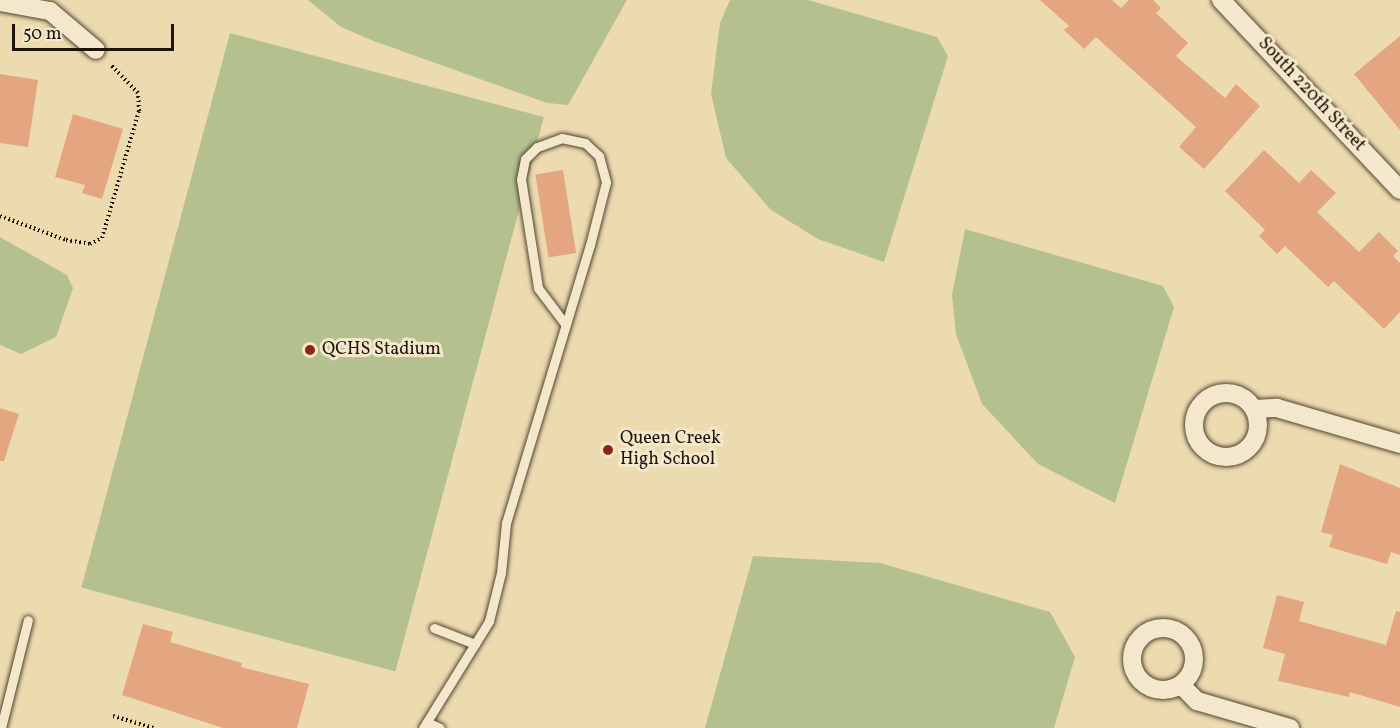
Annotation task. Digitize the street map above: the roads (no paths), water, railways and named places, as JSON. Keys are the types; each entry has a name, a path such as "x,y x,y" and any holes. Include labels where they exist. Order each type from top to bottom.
{"street":[{"name":"South 220th Street","path":"1221,0 1396,178"},
{"path":"0,2 50,11 96,50"},
{"path":"1255,409 1277,408 1400,444"},
{"path":"1181,685 1197,701 1290,728"}],"lane":[{"path":"440,728 425,725 489,621 501,573 506,523 566,325 606,182 599,156 585,143 562,138 537,147 525,159 521,179 538,288 566,325"},
{"path":"1,728 28,620"},
{"path":"434,628 475,644"}],"place":[{"name":"QCHS Stadium","path":"310,350"},
{"name":"Queen Creek High School","path":"608,450"}]}
